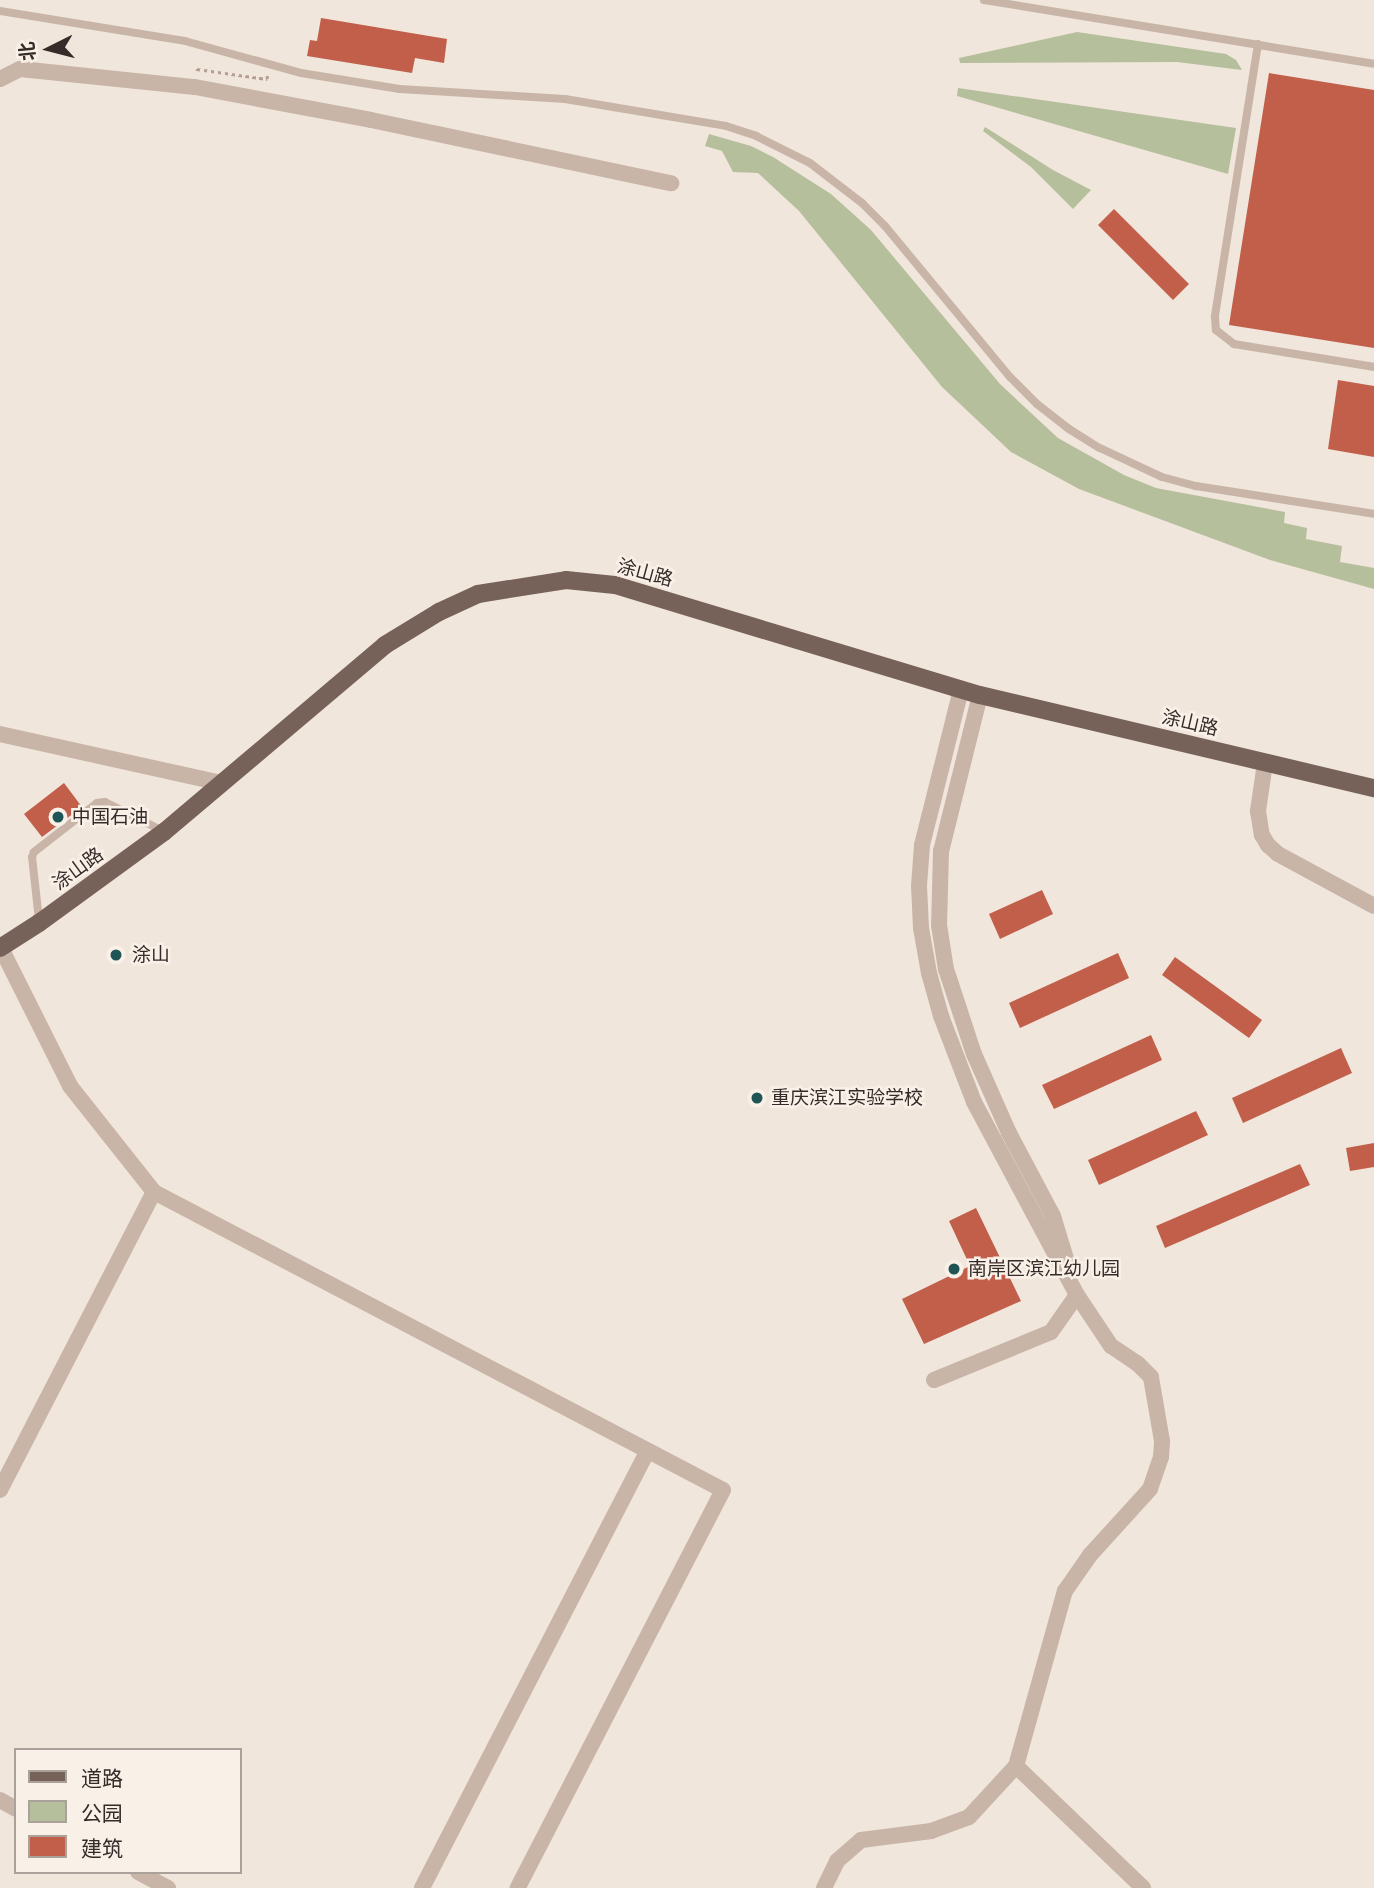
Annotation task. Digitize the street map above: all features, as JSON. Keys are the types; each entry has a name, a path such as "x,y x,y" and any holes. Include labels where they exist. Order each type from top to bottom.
{"main road":[{"name":"涂山路","path":"0,948 39,923 164,832 385,645 439,612 478,594 566,580 615,584 961,690 1374,788"}],"street":[{"path":"0,79 20,69 195,87 371,120 671,183"},
{"path":"824,1888 837,1861 861,1840 932,1831 969,1817 1016,1766 1065,1591 1090,1555 1150,1489 1161,1457 1162,1441 1151,1377 1138,1364 1111,1346 1077,1295 974,1102 944,1027 929,973 921,928 919,886 922,845 961,690"},
{"path":"980,695 941,851 939,925 946,970 974,1054 1009,1133 1053,1216 1077,1295"},
{"path":"0,734 221,783"},
{"path":"1265,762 1258,811 1262,835 1268,845 1278,854 1374,906"},
{"path":"0,948 70,1086 154,1192 723,1490 518,1888"},
{"path":"0,1490 154,1192"},
{"path":"934,1380 1051,1332 1077,1295"},
{"path":"422,1888 648,1451"},
{"path":"1016,1766 1143,1888"},
{"path":"142,1874 168,1888"}],"lane":[{"path":"984,0 1374,64"},
{"path":"0,11 186,41 301,73 400,89 565,99 726,127 756,136 810,163 862,203 885,226 1010,377 1037,404 1069,429 1100,448 1162,477 1196,486 1374,514"},
{"path":"1258,44 1215,317 1216,330 1234,344 1374,367"},
{"path":"39,923 34,852 97,803 105,802 164,832"}],"green space":[{"path":"1077,32 1226,54 1236,60 1242,70 1177,62 960,63 959,58"},
{"path":"958,88 1236,128 1228,174 957,96"},
{"path":"985,127 1053,170 1091,190 1073,209 1031,167 983,131"},
{"path":"709,134 751,146 831,194 871,230 1000,384 1058,438 1124,475 1156,488 1285,512 1284,523 1307,528 1306,539 1342,546 1340,562 1374,568 1374,589 1270,560 1079,489 1011,452 942,387 799,211 758,173 733,172 722,151 705,146"}],"building":[{"path":"321,18 447,39 444,63 415,58 412,73 307,56 310,40 317,41"},
{"path":"1269,73 1374,90 1374,348 1229,325"},
{"path":"1114,209 1189,284 1173,300 1098,225"},
{"path":"1338,380 1374,386 1374,457 1328,449"},
{"name":"中国石油","path":"64,783 82,807 42,837 24,814"},
{"path":"1042,890 1053,914 1000,939 989,914"},
{"path":"1118,953 1129,978 1020,1028 1009,1003"},
{"path":"1175,957 1262,1020 1249,1038 1162,975"},
{"path":"1151,1035 1162,1060 1054,1109 1042,1085"},
{"path":"1341,1048 1352,1073 1243,1123 1232,1098"},
{"path":"1196,1111 1208,1135 1099,1185 1088,1160"},
{"path":"1374,1143 1374,1167 1350,1171 1346,1148"},
{"path":"1300,1164 1310,1185 1165,1248 1156,1226"},
{"path":"976,1208 1021,1301 924,1344 902,1299 970,1266 949,1221"}],"place":[{"name":"中国石油","path":"58,817"},
{"name":"涂山","path":"116,955"},
{"name":"重庆滨江实验学校","path":"757,1098"},
{"name":"南岸区滨江幼儿园","path":"954,1269"}]}
